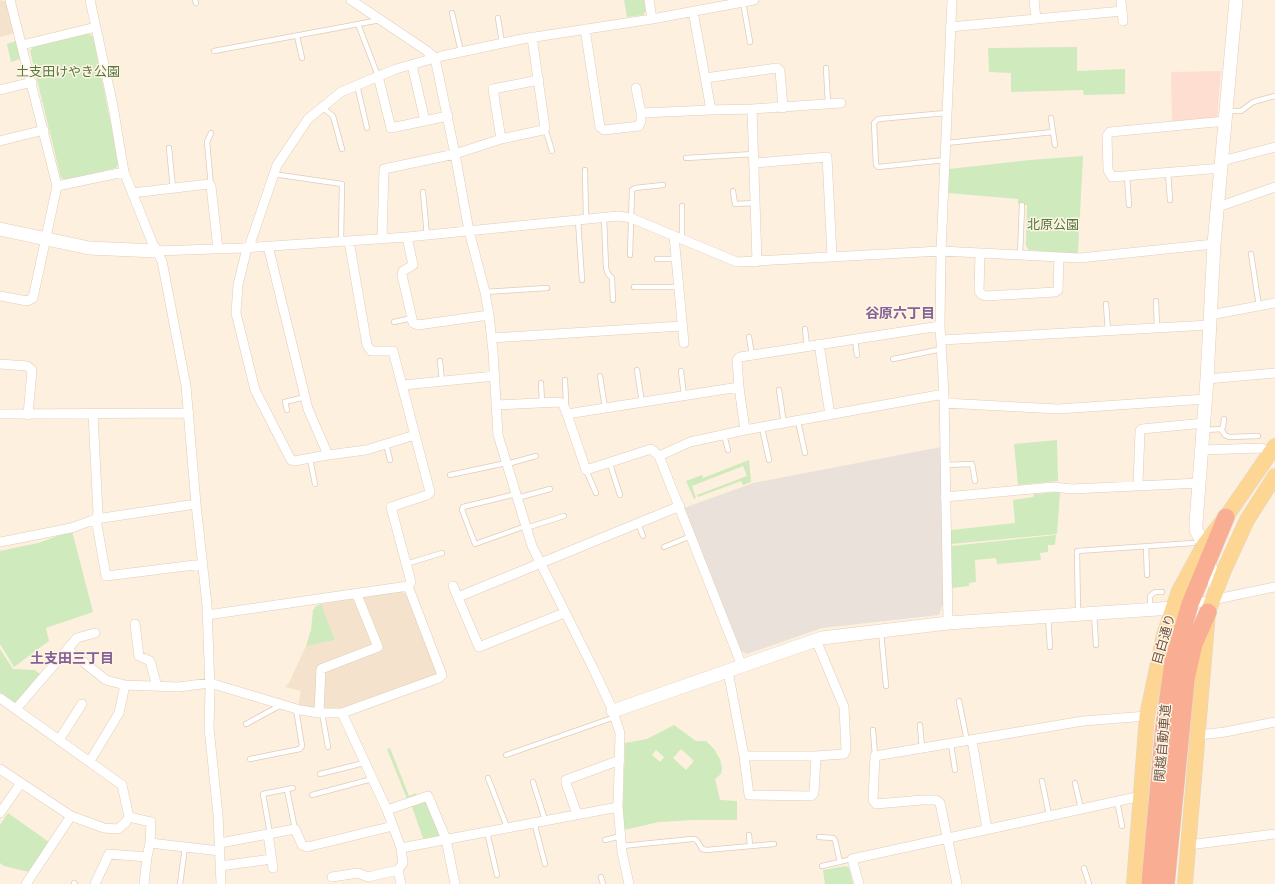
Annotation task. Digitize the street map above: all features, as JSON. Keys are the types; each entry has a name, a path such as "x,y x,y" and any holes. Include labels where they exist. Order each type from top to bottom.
{"highway":[{"name":"関越自動車道","path":"1150,884 1170,681 1177,644 1190,604 1202,549 1226,517"},
{"name":"関越自動車道","path":"1166,884 1152,862 1186,679 1194,644 1212,600"}],"main road":[{"path":"1226,517 1273,449"},
{"path":"1185,884 1212,600 1247,520 1275,476"},
{"name":"目白通り","path":"1134,884 1152,862 1141,796 1147,716 1157,661 1173,608 1191,568 1202,549"}],"street":[{"path":"0,296 27,301 33,298 57,186 32,82 10,0"},
{"path":"90,0 124,172 156,251 162,261 186,386 196,504 208,615 210,683 209,728 220,847 221,884"},
{"path":"351,0 428,51 435,58 448,116 469,232 485,292 492,338 498,435 526,527 540,564 614,714 620,734 618,807 622,846 629,884"},
{"path":"649,0 652,19"},
{"path":"415,435 366,450 294,461 288,457 284,445 255,390 236,313 238,285 248,247 273,174 277,165 308,119 341,92 378,76 435,58 532,37 652,19 754,0"},
{"path":"948,623 944,394 940,326 944,160 952,0"},
{"path":"1034,0 1036,19"},
{"path":"1212,600 1202,549 1196,530 1206,399 1214,244 1236,0"},
{"path":"1121,1 1123,21"},
{"path":"693,11 711,110"},
{"path":"950,28 1122,11"},
{"path":"22,45 96,27"},
{"path":"585,29 600,126 604,130 639,126 641,122 641,113 636,88"},
{"path":"382,238 384,169 455,154 501,139 543,130 545,128 532,37"},
{"path":"412,65 425,121"},
{"path":"705,78 777,68 780,71 783,108"},
{"path":"378,76 390,128 448,116"},
{"path":"501,139 493,89 539,80"},
{"path":"0,90 32,82"},
{"path":"641,113 783,108 841,103"},
{"path":"752,109 758,262"},
{"path":"1226,116 1108,133 1109,174 1116,177 1168,173 1222,164 1275,147"},
{"path":"0,141 44,130"},
{"path":"754,159 827,157 832,256"},
{"path":"57,186 124,172"},
{"path":"132,193 209,184 211,186 218,249"},
{"path":"1218,207 1275,186"},
{"path":"0,229 89,248 156,251 218,249 427,236 604,217 631,218 735,262 758,262 832,256 941,251 1080,258 1214,244"},
{"path":"407,237 413,265 403,271 402,275 415,325 489,316"},
{"path":"678,238 676,260 684,343"},
{"path":"67,649 106,680 125,685 178,686 210,683 281,705 320,713 342,713 439,678 442,675 408,586 411,582 391,507 427,495 430,492 393,351 374,352 368,349 345,241"},
{"path":"268,246 308,409 328,455"},
{"path":"980,253 979,291 980,294 986,296 1058,290 1059,257"},
{"path":"942,345 1157,328 1210,320 1275,303"},
{"path":"492,338 682,326"},
{"path":"745,430 739,387 738,358 940,326"},
{"path":"819,344 830,415"},
{"path":"0,364 27,366 32,370 28,415"},
{"path":"1207,379 1275,373"},
{"path":"403,386 494,376"},
{"path":"567,414 739,387"},
{"path":"659,456 690,442 745,430 944,394"},
{"path":"944,404 1058,409 1206,399"},
{"path":"496,405 560,402 563,404 586,470 610,464 651,449 659,456 742,666"},
{"path":"0,414 189,413"},
{"path":"93,414 98,513 96,519 105,574 108,577 203,564"},
{"path":"1138,485 1140,431 1142,428 1204,427"},
{"path":"1202,450 1273,449"},
{"path":"945,497 1053,486 1072,489 1200,483"},
{"path":"0,542 71,528 96,519 196,504"},
{"path":"458,596 680,506"},
{"path":"208,615 357,595 408,586"},
{"path":"453,586 479,647 564,613"},
{"path":"614,714 816,640 948,623 1173,608 1275,587"},
{"path":"320,713 322,669 378,647 357,595"},
{"path":"136,624 139,656 150,661 157,686"},
{"path":"16,709 77,638 95,633"},
{"path":"744,756 816,756 844,754 846,750 844,707 816,640"},
{"path":"728,671 744,756 747,792 751,796 811,796 814,793 816,756"},
{"path":"90,761 119,713 125,685"},
{"path":"0,698 122,785 129,817"},
{"path":"59,740 82,704"},
{"path":"332,877 358,873 368,876 398,870 403,863 401,848 387,810 342,713"},
{"path":"957,884 939,801 922,800 876,804 875,756 1082,721 1147,716"},
{"path":"1199,735 1225,732 1275,722"},
{"path":"970,741 987,829"},
{"path":"577,814 566,780 620,760"},
{"path":"0,769 71,816 110,830 121,827 129,817"},
{"path":"0,813 21,783"},
{"path":"387,810 428,796 446,839 455,884"},
{"path":"859,884 852,859 1141,796"},
{"path":"401,848 618,807"},
{"path":"26,884 71,816"},
{"path":"129,817 151,822 150,843 144,884"},
{"path":"150,843 184,847 220,847 269,834 295,829 302,845 306,847 392,826"},
{"path":"220,866 272,864 269,834"},
{"path":"1189,845 1275,834"},
{"path":"95,884 109,854 147,858"},
{"path":"398,870 401,884"}],"lane":[{"path":"743,2 750,42"},
{"path":"452,13 461,52"},
{"path":"498,18 502,43"},
{"path":"214,51 380,20"},
{"path":"358,24 378,76"},
{"path":"297,36 302,58"},
{"path":"826,68 828,104"},
{"path":"357,85 367,128"},
{"path":"1226,116 1241,111 1253,102 1275,96"},
{"path":"322,107 333,116 342,149"},
{"path":"944,160 878,167 876,164 874,123 878,119 946,113"},
{"path":"1051,118 1055,145"},
{"path":"545,128 552,151"},
{"path":"946,143 1053,132"},
{"path":"211,133 207,142 211,186"},
{"path":"169,148 173,188"},
{"path":"686,158 754,159"},
{"path":"582,280 584,170"},
{"path":"1168,173 1170,200"},
{"path":"273,174 342,184 345,241"},
{"path":"1127,176 1129,205"},
{"path":"630,254 633,189 663,184"},
{"path":"733,191 735,204 756,203"},
{"path":"423,192 427,236"},
{"path":"1020,256 1022,205"},
{"path":"678,238 682,206"},
{"path":"604,217 606,268 608,274 612,278 613,300"},
{"path":"1251,254 1259,306"},
{"path":"657,259 676,260"},
{"path":"634,287 678,287"},
{"path":"485,292 547,288"},
{"path":"1156,301 1157,328"},
{"path":"1106,304 1108,331"},
{"path":"394,322 412,318"},
{"path":"804,329 807,346"},
{"path":"749,337 752,355"},
{"path":"855,339 857,355"},
{"path":"893,359 942,345"},
{"path":"440,360 442,382"},
{"path":"637,370 642,402"},
{"path":"680,371 684,396"},
{"path":"600,376 605,408"},
{"path":"563,404 566,402 565,380"},
{"path":"541,383 542,403"},
{"path":"779,390 784,424"},
{"path":"287,410 285,402 305,397"},
{"path":"1221,429 1224,427 1224,419"},
{"path":"798,421 805,453"},
{"path":"1204,427 1221,429 1225,435 1230,437 1258,436"},
{"path":"762,428 769,460"},
{"path":"724,435 728,450"},
{"path":"386,444 390,460"},
{"path":"450,475 536,456"},
{"path":"310,459 315,484"},
{"path":"610,464 620,495"},
{"path":"945,465 972,464 975,480"},
{"path":"586,470 596,493"},
{"path":"550,489 464,507 462,510 475,544 564,516"},
{"path":"638,523 643,536"},
{"path":"664,547 691,536"},
{"path":"1146,546 1147,575"},
{"path":"1079,615 1077,551 1146,546 1202,549"},
{"path":"406,564 442,553"},
{"path":"1150,610 1150,596 1154,592 1162,592"},
{"path":"1094,614 1096,645"},
{"path":"1048,617 1050,647"},
{"path":"880,631 886,686"},
{"path":"959,701 970,741"},
{"path":"246,724 281,705"},
{"path":"250,759 300,748 302,746 296,709"},
{"path":"320,713 328,747"},
{"path":"506,755 614,714"},
{"path":"920,726 922,749"},
{"path":"873,730 873,753 875,756"},
{"path":"951,744 955,770"},
{"path":"320,774 364,762"},
{"path":"488,778 507,827"},
{"path":"312,795 372,779"},
{"path":"532,782 545,820"},
{"path":"1042,782 1049,815"},
{"path":"1075,783 1081,808"},
{"path":"269,834 263,794 293,788"},
{"path":"287,790 295,829"},
{"path":"1117,801 1122,826"},
{"path":"534,822 545,864"},
{"path":"487,832 497,875"},
{"path":"749,835 750,846"},
{"path":"606,840 621,836"},
{"path":"819,838 833,838 835,840 840,862"},
{"path":"622,846 695,839 702,849 706,850 774,844"},
{"path":"180,884 184,847"},
{"path":"822,866 852,859"},
{"path":"1084,868 1089,884"},
{"path":"601,877 602,884"}],"shaded area":[{"path":"0,0 7,2 15,33 0,37"},
{"path":"1221,71 1217,119 1172,123 1171,72"},
{"path":"941,447 944,606 942,606 939,615 822,628 747,654 741,651 684,508 753,483"},
{"path":"401,591 406,594 437,672 435,676 340,711 298,706 301,691 285,687 289,683 306,646 335,640 321,604"}],"green space":[{"path":"624,0 644,0 646,11 643,15 627,17"},
{"name":"土支田けやき公園","path":"88,34 93,36 119,164 116,168 66,180 61,178 30,51 33,47"},
{"path":"16,41 20,59 11,62 7,44"},
{"path":"1077,47 1077,71 1125,69 1125,94 1084,95 1083,90 1011,92 1011,73 989,72 988,48"},
{"name":"北原公園","path":"1083,156 1078,252 1075,254 1029,250 1026,246 1027,205 1018,204 1018,199 948,193 949,169"},
{"path":"1057,440 1058,481 1018,485 1014,444"},
{"path":"749,460 751,482 743,485 741,481 698,497 697,495 747,476 743,466 692,486 696,498 694,499 686,481 702,475 703,478"},
{"path":"1060,492 1057,534 951,544 951,530 1015,523 1013,500 1033,497 1034,494"},
{"path":"72,531 93,612 46,628 49,641 14,667 0,644 0,551 38,543"},
{"path":"1056,535 1055,545 1048,545 1048,552 1040,553 1041,560 997,564 996,558 975,560 976,582 969,583 969,586 952,588 951,546"},
{"path":"321,604 335,640 306,646 311,630 313,610 316,606"},
{"path":"0,649 13,669 35,670 40,674 16,707 0,695"},
{"path":"674,725 696,741 706,741 714,749 720,759 722,768 721,774 715,779 720,800 737,801 737,820 659,822 624,830 623,807 625,743 647,739","holes":["681,749 694,761 686,770 673,758","656,750 664,757 660,762 652,755"]},
{"path":"390,748 409,796 416,793 416,795 407,799 387,749"},
{"path":"423,799 428,802 440,834 438,838 424,841 411,804"},
{"path":"8,813 49,842 29,872 4,866 0,863 0,825"},
{"path":"846,866 849,868 853,884 825,884 823,870"}],"district":[{"name":"谷原六丁目","path":"900,314"},
{"name":"土支田三丁目","path":"72,659"}]}
